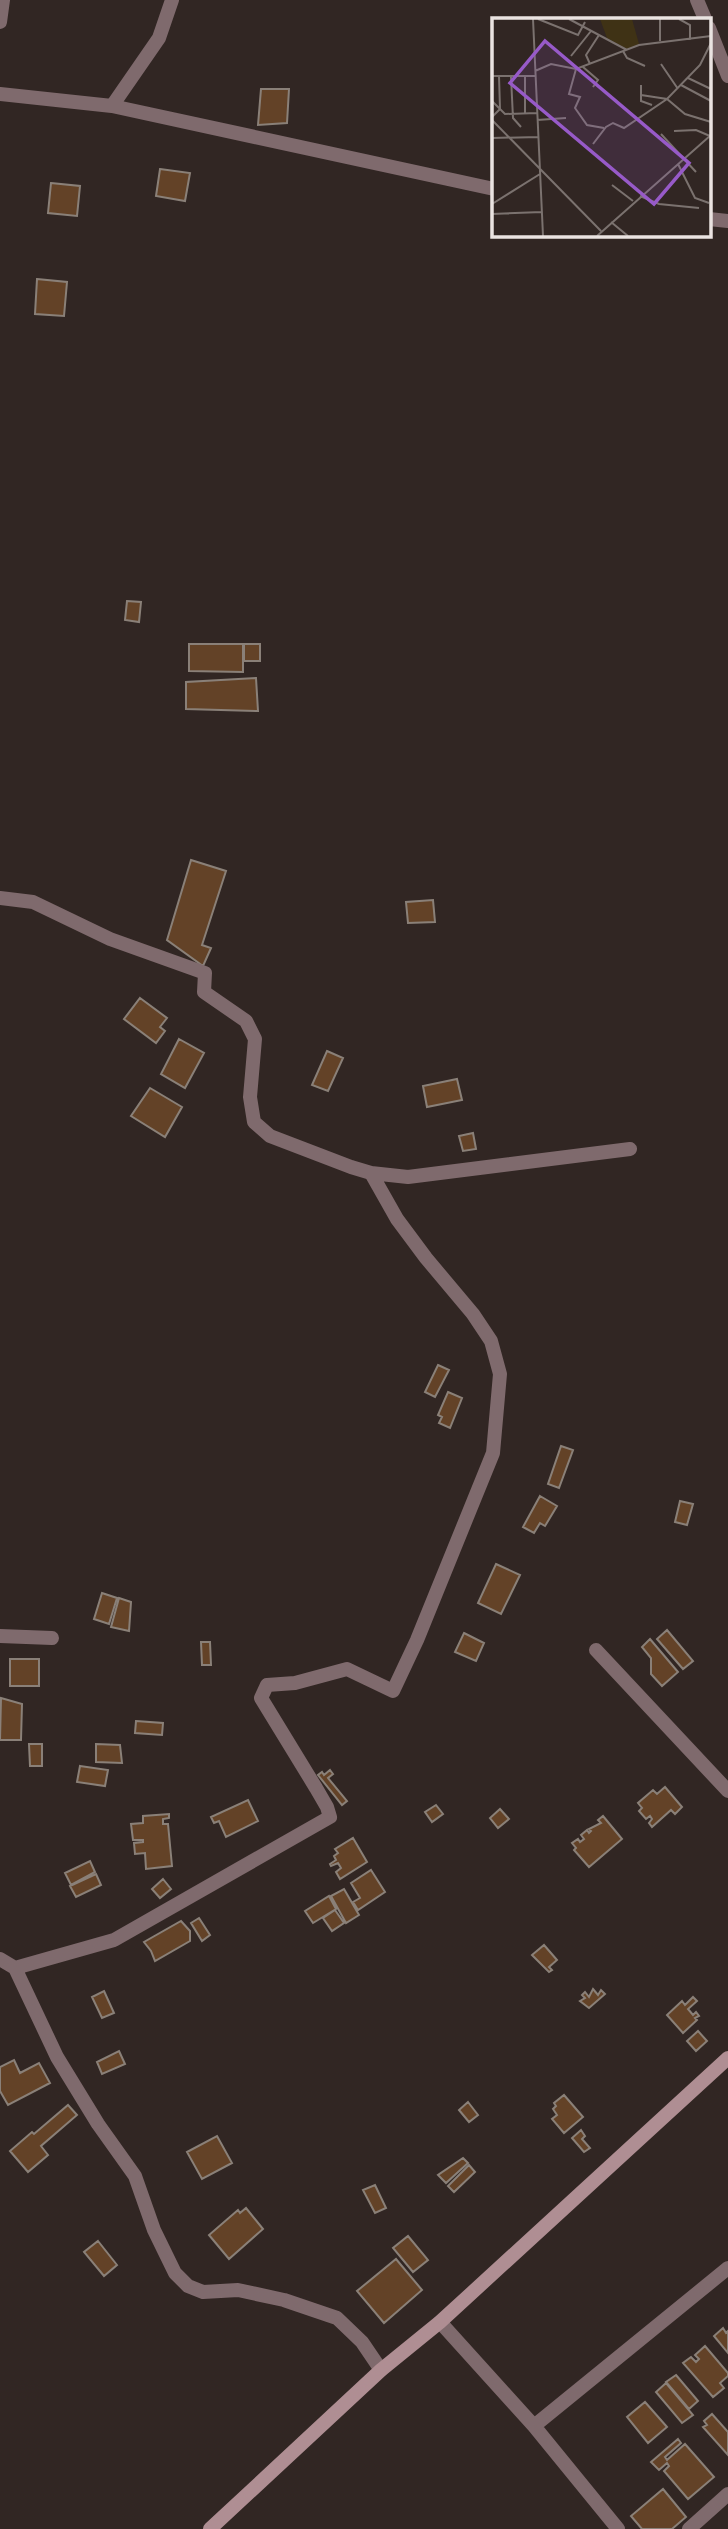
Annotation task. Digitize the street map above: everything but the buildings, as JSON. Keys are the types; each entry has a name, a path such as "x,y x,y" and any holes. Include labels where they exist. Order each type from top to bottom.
{"street":[{"path":"0,23 3,0"},
{"path":"112,106 159,38 172,0"},
{"path":"698,0 705,18"},
{"path":"710,31 728,76"},
{"path":"0,94 112,106 492,189"},
{"path":"710,219 728,221"},
{"path":"0,898 33,902 110,939 205,973 204,992 246,1021 256,1039 250,1097 254,1122 270,1136 371,1173 408,1177 630,1149"},
{"path":"15,1968 114,1940 330,1816 261,1698 267,1685 295,1683 347,1669 393,1691 417,1640 493,1453 500,1374 491,1341 473,1314 397,1219 371,1173"},
{"path":"0,1636 51,1638"},
{"path":"596,1650 728,1791"},
{"path":"0,1959 15,1968 57,2057 98,2124 135,2176 165,2255 175,2273 188,2286 203,2292 238,2290 284,2300 337,2318 362,2342 381,2370"},
{"path":"210,2529 381,2370 440,2322 728,2058"},
{"path":"534,2426 728,2268"},
{"path":"440,2322 534,2426 618,2529"},
{"path":"689,2529 728,2494"}]}
